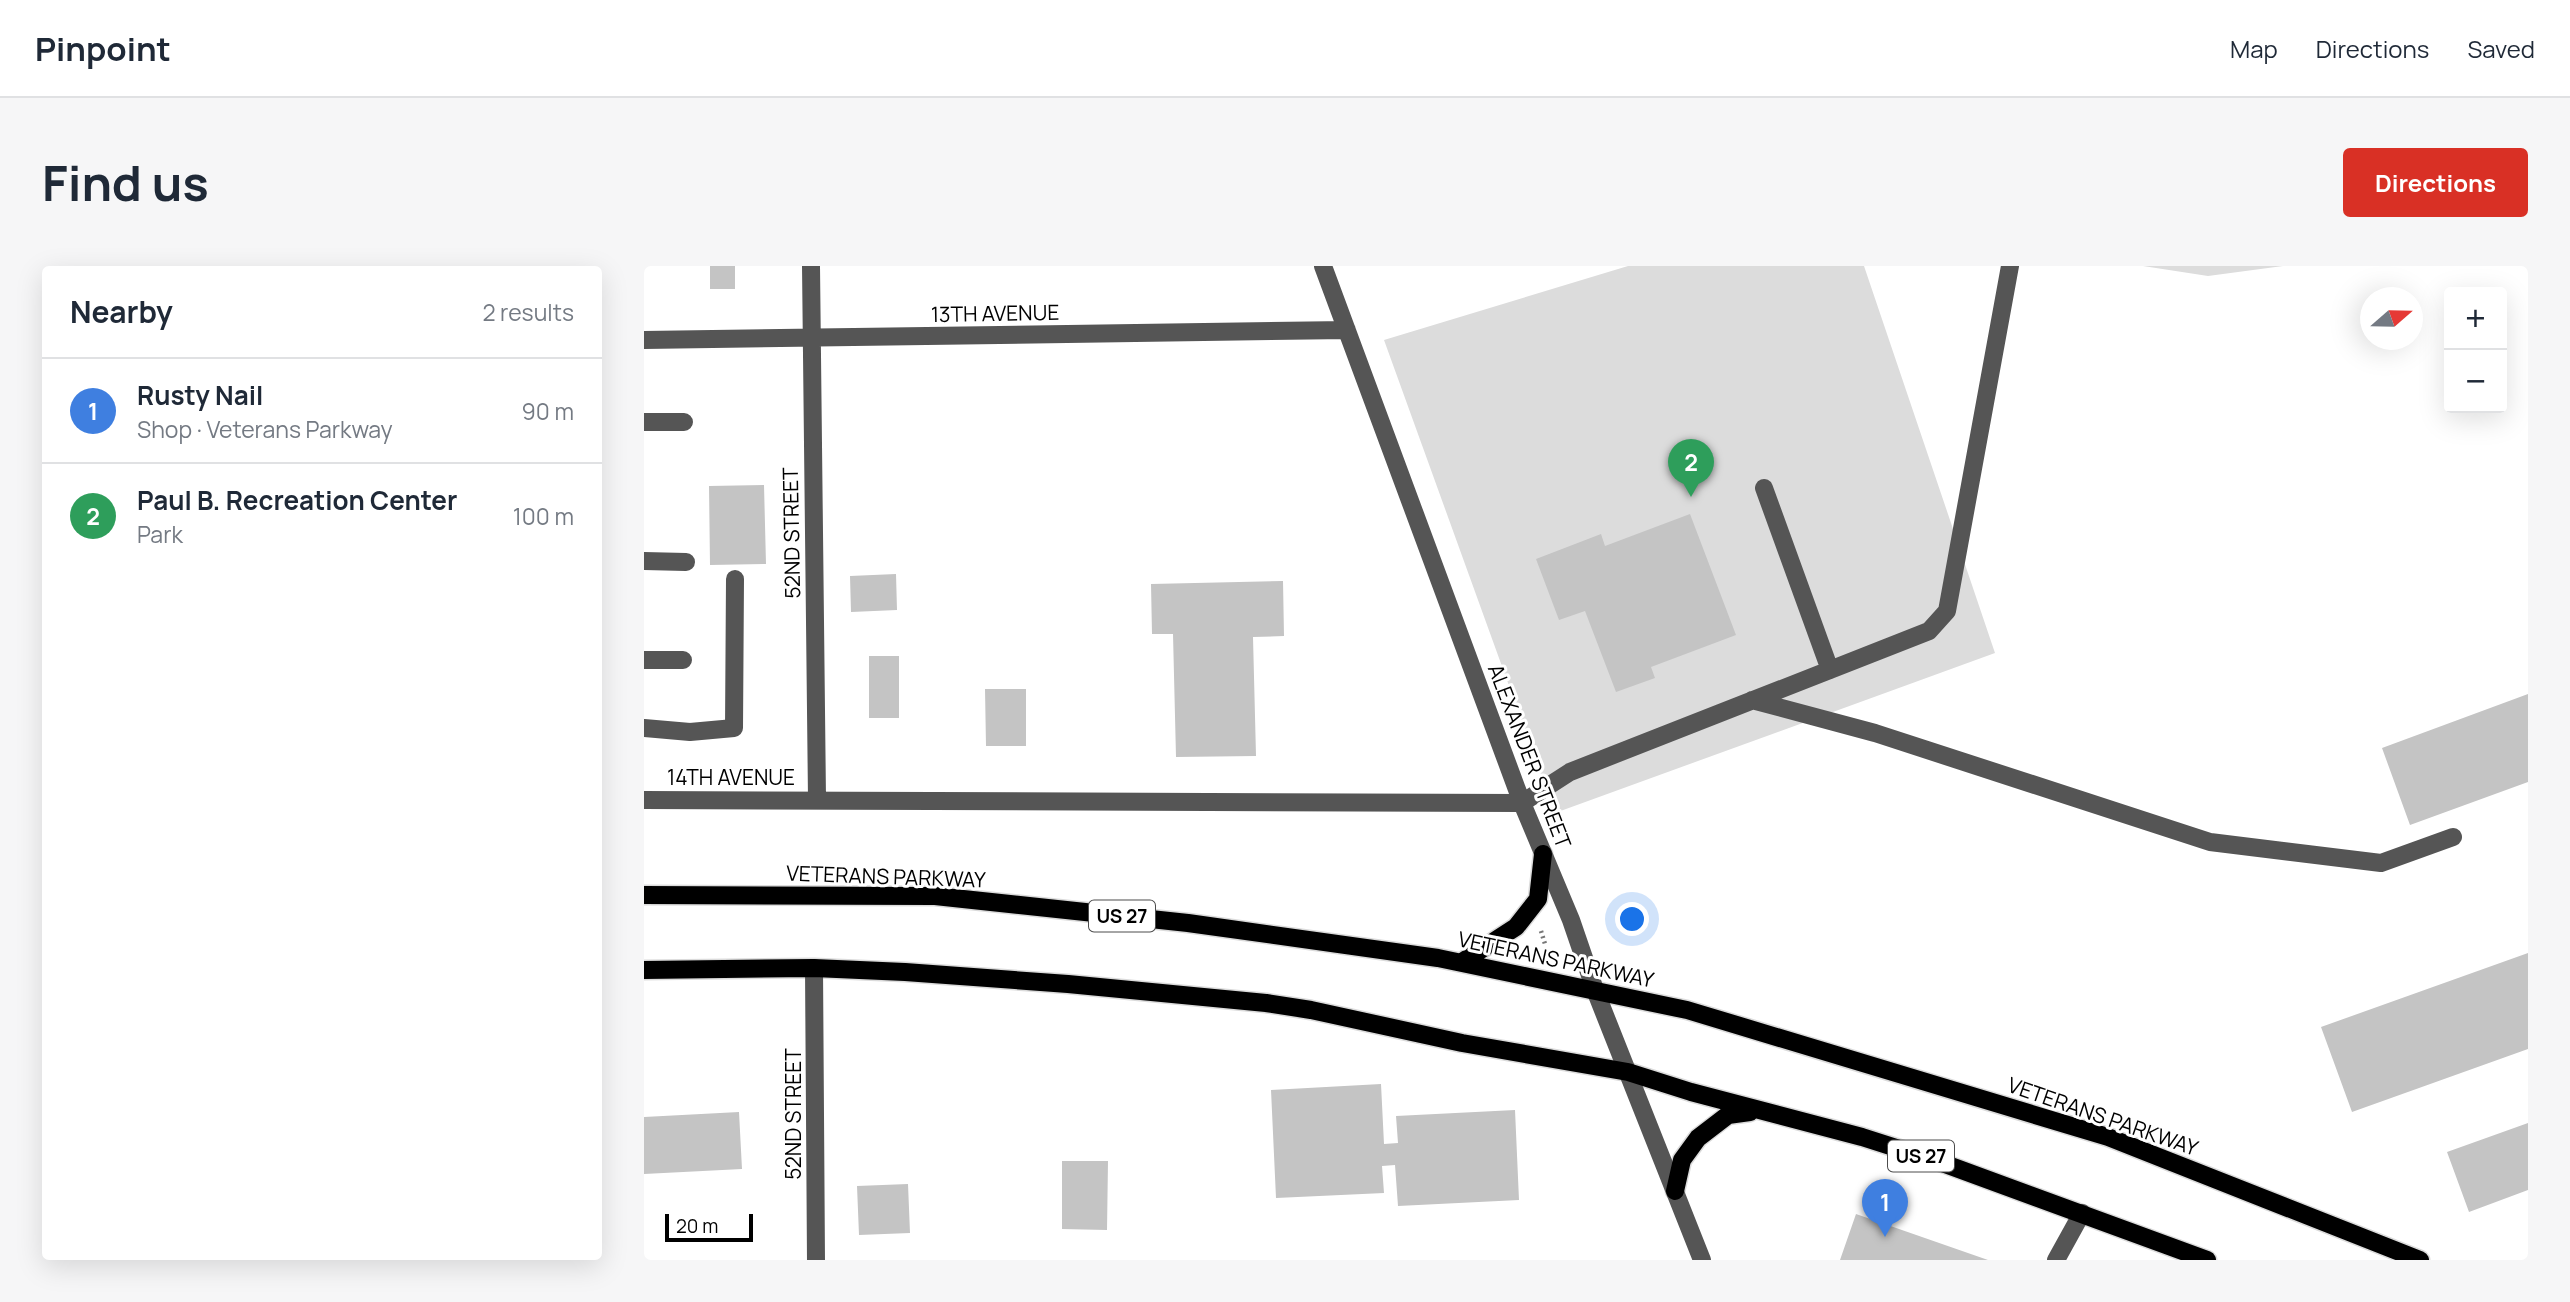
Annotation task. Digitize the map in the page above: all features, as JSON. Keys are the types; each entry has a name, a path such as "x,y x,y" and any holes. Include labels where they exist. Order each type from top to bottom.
{"main road":[{"path":"1462,962 1516,928 1538,899 1544,855"},
{"name":"VETERANS PARKWAY","path":"644,895 935,896 1188,923 1462,962 1687,1010 2108,1137 2420,1260"},
{"name":"US 27","path":"644,971 814,968 1068,984 1266,1003 1311,1010 1462,1043 1628,1072 1691,1092 1862,1137 1937,1161 2207,1260"},
{"path":"1675,1191 1682,1160 1698,1138 1728,1115 1760,1110"}],"street":[{"name":"52ND STREET","path":"811,266 817,799"},
{"name":"ALEXANDER STREET","path":"1323,266 1522,803 1571,920 1595,990 1702,1260"},
{"path":"817,799 1522,803 1570,772 1929,631 1947,611 2010,266"},
{"name":"13TH AVENUE","path":"644,340 1347,330"},
{"path":"644,422 684,422"},
{"path":"1764,488 1830,670"},
{"path":"644,561 686,562"},
{"path":"644,727 690,732 734,728 735,579"},
{"path":"644,660 683,660"},
{"path":"1752,701 1875,733 2210,842 2381,863 2454,837"},
{"name":"14TH AVENUE","path":"644,800 817,799"},
{"name":"52ND STREET","path":"814,968 817,1260"},
{"path":"2056,1260 2082,1213"}],"path":[{"path":"1541,930 1545,944"}],"shaded area":[{"path":"1628,266 1864,266 1995,653 1555,813 1384,340"},
{"path":"2143,266 2283,266 2208,276"}],"building":[{"path":"710,266 735,266 735,289 710,289"},
{"path":"764,485 766,564 710,565 709,486"},
{"path":"1690,514 1736,635 1651,667 1655,678 1616,692 1585,611 1559,620 1536,559 1601,534 1605,546"},
{"path":"896,574 897,610 851,612 850,576"},
{"path":"1283,581 1284,636 1253,637 1256,756 1176,757 1173,634 1152,634 1151,584"},
{"path":"869,656 899,656 899,718 869,718"},
{"path":"985,689 1026,689 1026,746 986,746"},
{"path":"2528,694 2528,782 2410,825 2382,748"},
{"path":"2528,953 2528,1049 2352,1112 2321,1027"},
{"path":"1381,1084 1384,1144 1398,1143 1396,1116 1515,1110 1519,1200 1398,1206 1395,1165 1382,1166 1384,1193 1276,1198 1271,1090"},
{"path":"739,1112 742,1169 644,1174 644,1117"},
{"path":"2528,1123 2528,1190 2469,1212 2447,1152"},
{"path":"1062,1161 1108,1161 1107,1230 1062,1229"},
{"path":"908,1184 910,1233 859,1235 857,1186"},
{"path":"1856,1214 1988,1260 1840,1260"}],"place":[{"name":"Paul B. Recreation Center","path":"1691,497"},
{"name":"Rusty Nail","path":"1885,1237"}]}
